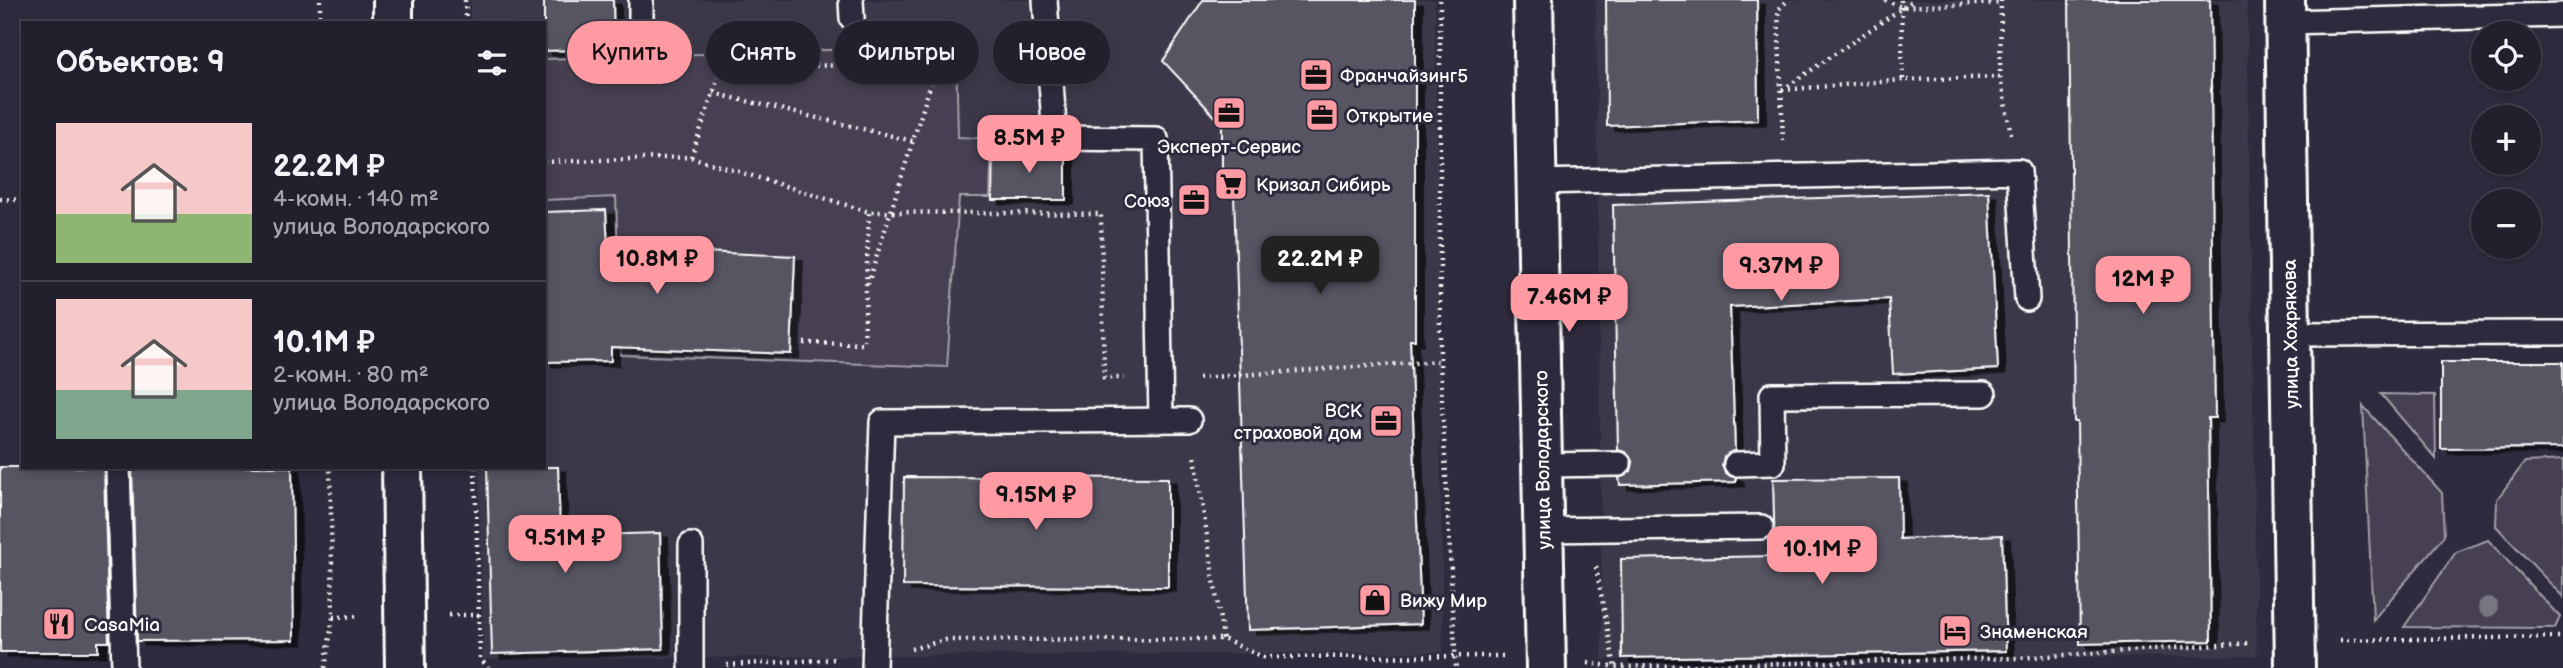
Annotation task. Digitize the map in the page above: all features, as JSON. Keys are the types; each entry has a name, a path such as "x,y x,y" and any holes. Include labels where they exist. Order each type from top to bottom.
{"street":[{"path":"393,0 393,21"},
{"name":"улица Володарского","path":"1533,0 1546,662"},
{"name":"улица Хохрякова","path":"2285,11 2295,654"},
{"path":"402,469 405,668"}],"lane":[{"path":"1045,0 1055,138 1156,139 1161,420"},
{"path":"2285,11 2436,19 2563,15"},
{"path":"1536,181 2018,172 2027,299"},
{"path":"2290,334 2563,333"},
{"path":"1736,464 1773,464 1772,395 1984,394"},
{"path":"874,663 882,422 1189,420"},
{"path":"1542,465 1619,464"},
{"path":"118,469 124,668"},
{"path":"1543,530 1761,527"},
{"path":"691,545 691,667"}],"path":[{"path":"320,0 320,21"},
{"path":"465,0 466,21"},
{"path":"1440,0 1440,361 1457,668"},
{"path":"1784,176 1778,10 1788,0"},
{"path":"1885,0 1901,8 2001,2 2000,77 2018,172"},
{"path":"1900,0 1903,80"},
{"path":"1781,90 1914,0"},
{"path":"691,157 722,67 937,64 867,287"},
{"path":"1781,90 1903,80 2000,77"},
{"path":"713,93 913,141"},
{"path":"546,162 691,157 869,212 1101,214 1104,378 1160,379 1440,361"},
{"path":"0,199 21,200"},
{"path":"804,342 864,344 869,212"},
{"path":"1189,420 1223,639"},
{"path":"325,668 333,617 330,469"},
{"path":"475,469 481,658 488,668"},
{"path":"691,667 874,663 946,640 1223,639 1263,657 1457,657 1615,667 2295,654 2563,637"}],"shaded area":[{"path":"470,0 1435,0 1443,652 483,659 479,469 546,469 546,21 470,21"},
{"path":"1596,0 2247,0 2257,656 1602,660"},
{"path":"820,50 834,50 834,84 957,84 958,137 992,139 990,197 959,197 947,367 621,355 616,197 546,200 546,59 567,58 567,84 692,84 692,54 706,54 706,84 820,84"},
{"path":"2381,394 2435,395 2436,459"},
{"path":"2363,406 2442,493 2444,536 2373,620"},
{"path":"2563,460 2563,597 2496,526 2497,499 2525,462"},
{"path":"2488,540 2560,617 2555,628 2404,627 2456,552"}],"building":[{"path":"544,0 613,0 613,21 567,21 567,50 546,51"},
{"path":"1203,0 1415,0 1415,340 1410,340 1421,624 1248,630 1234,194 1222,194 1222,124 1163,61"},
{"path":"1606,0 1757,0 1758,120 1607,126"},
{"path":"2069,0 2210,0 2215,418 2208,418 2211,641 2080,644 2077,422 2074,422"},
{"path":"993,149 1066,152 1066,200 992,200"},
{"path":"1989,192 1998,369 1893,374 1889,299 1730,307 1735,450 1724,457 1722,465 1725,472 1736,478 1736,482 1620,485 1619,478 1631,471 1633,463 1626,452 1618,450 1613,205"},
{"path":"606,210 608,248 795,256 791,354 611,347 611,361 546,362 546,212"},
{"path":"2441,362 2563,362 2563,448 2441,449"},
{"path":"0,467 104,469 109,642 98,642 98,652 0,652"},
{"path":"558,467 560,536 660,533 663,649 492,654 487,469"},
{"path":"132,469 292,469 294,640 137,641"},
{"path":"904,477 1168,478 1168,587 903,586"},
{"path":"1899,478 1900,539 2002,535 2006,651 1622,658 1621,559 1775,556 1773,479"}],"place":[{"name":"Франчайзинг5","path":"1316,75"},
{"name":"Эксперт-Сервис","path":"1229,113"},
{"name":"Открытие","path":"1322,115"},
{"name":"Кризал Сибирь","path":"1231,184"},
{"name":"Союз","path":"1194,200"},
{"name":"ВСК страховой дом","path":"1386,421"},
{"name":"Вижу Мир","path":"1375,600"},
{"name":"CasaMia","path":"59,624"},
{"name":"Знаменская","path":"1955,631"}]}
